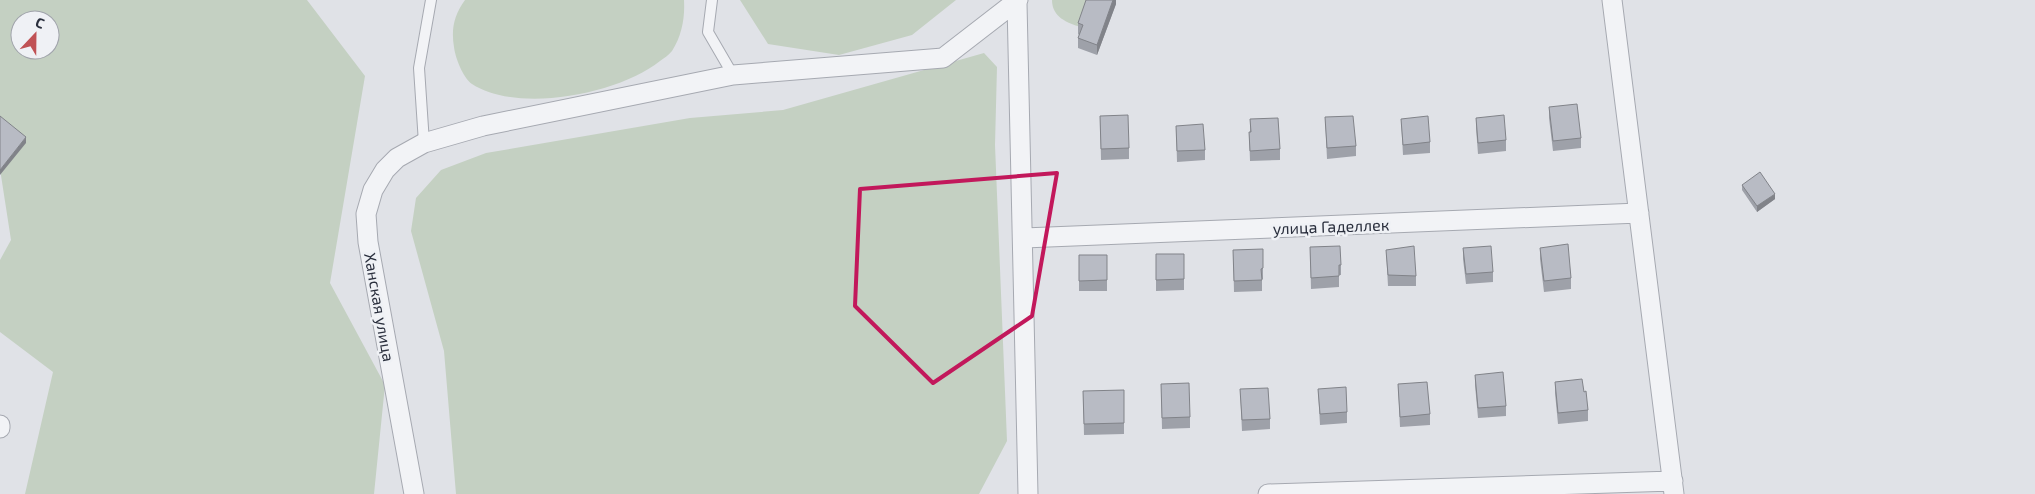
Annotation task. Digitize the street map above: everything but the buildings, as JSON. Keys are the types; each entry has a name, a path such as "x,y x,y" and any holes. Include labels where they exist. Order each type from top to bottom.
{"street":[{"path":"1268,494 1674,488 1612,0"},
{"name":"Ханская улица","path":"414,494 368,242 366,214 373,190 385,170 397,158 424,143 483,126 733,75 943,58 1018,2"},
{"path":"1018,2 1028,494"},
{"name":"улица Гаделлек","path":"1024,238 1639,213"}],"lane":[{"path":"424,143 419,68 430,0"},
{"path":"712,0 708,32 733,75"}],"highlighted area":[{"path":"1057,173 1032,316 933,383 855,306 860,189"}],"green space":[{"path":"0,0 307,0 365,76 330,283 385,385 374,494 25,494 53,372 0,332 0,260 11,240 0,169"},
{"path":"465,0 684,0 684,13 680,33 672,51 665,58 642,73 595,91 541,99 515,98 492,93 472,84 463,72 455,51 453,34 454,22"},
{"path":"740,0 956,0 912,35 839,55 768,44"},
{"path":"1052,0 1110,0 1081,27 1057,15"},
{"path":"984,53 997,67 995,145 1007,441 979,494 456,494 444,351 411,231 416,198 441,170 486,153 690,118 783,110"}]}
